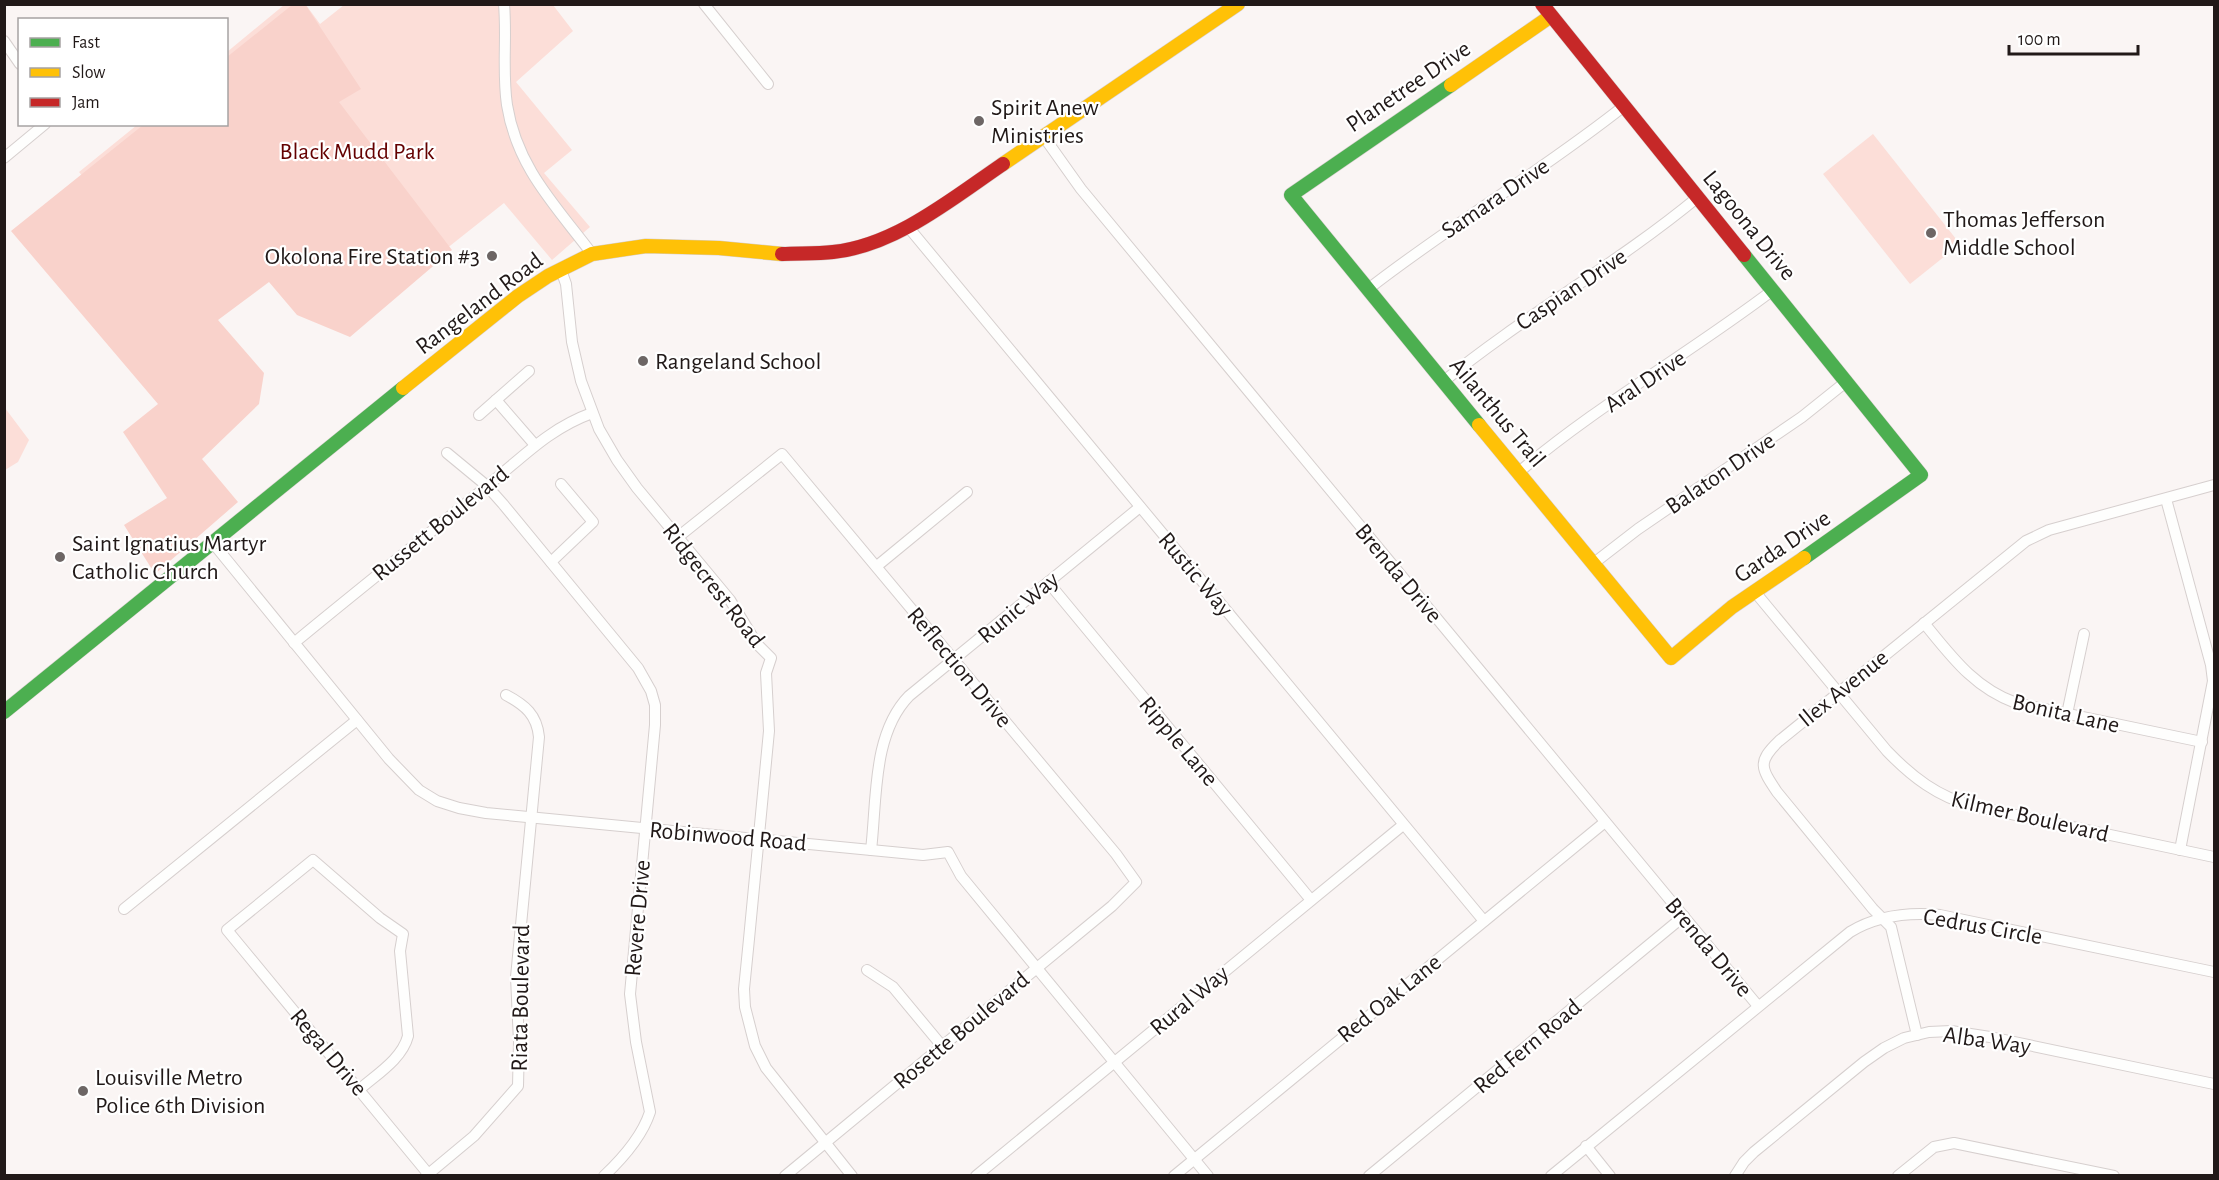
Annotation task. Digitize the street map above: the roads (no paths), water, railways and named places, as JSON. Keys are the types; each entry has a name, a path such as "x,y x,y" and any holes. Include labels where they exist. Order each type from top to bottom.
{"street":[{"path":"504,4 507,105 517,142 532,176 592,254"},
{"path":"704,4 768,84"},
{"name":"Rangeland Road","path":"4,712 539,281 592,254 628,248 667,245 776,255 824,254 866,246 909,228 1239,4"},
{"name":"Lagoona Drive","path":"1546,10 1921,475"},
{"name":"Planetree Drive","path":"1291,195 1546,10"},
{"path":"4,41 18,61"},
{"name":"Samara Drive","path":"1367,290 1416,252 1588,135 1624,106"},
{"path":"4,158 43,126"},
{"name":"Brenda Drive","path":"1044,137 1089,198 1758,1006"},
{"name":"Ailanthus Trail","path":"1291,195 1671,658"},
{"name":"Caspian Drive","path":"1444,381 1509,331 1660,228 1698,197"},
{"name":"Rustic Way","path":"909,228 1484,921"},
{"name":"Ridgecrest Road","path":"561,270 580,381 592,414 617,460 637,488 735,607 757,644 771,658 766,674 769,731 744,989 747,1020 755,1046 766,1068 852,1176"},
{"name":"Aral Drive","path":"1519,472 1566,434 1725,326 1773,290"},
{"path":"478,414 529,371"},
{"name":"Balaton Drive","path":"1594,563 1638,529 1802,417 1847,381"},
{"path":"496,400 535,445"},
{"name":"Russett Boulevard","path":"294,642 535,445 562,426 592,414"},
{"name":"Revere Drive","path":"447,453 487,486 551,562 638,668 651,691 655,705 630,994 636,1042 650,1112 632,1146 604,1176"},
{"name":"Reflection Drive","path":"678,537 782,454 1116,854 1136,882"},
{"name":"Garda Drive","path":"1671,658 1712,622 1842,533 1921,475"},
{"path":"551,562 593,522 561,484"},
{"name":"Ilex Avenue","path":"1917,1035 1891,927 1777,792 1764,771 1763,760 1773,747 1838,692 2016,548 2037,535 2214,485"},
{"path":"877,566 967,492"},
{"path":"2166,498 2213,672 2213,688 2180,850"},
{"name":"Runic Way","path":"871,850 883,746 888,727 898,710 909,696 1140,507"},
{"name":"Robinwood Road","path":"213,543 357,720 411,783 428,796 459,808 532,817 923,855 948,852 961,876 1208,1176"},
{"name":"Ripple Lane","path":"1048,582 1311,900"},
{"name":"Kilmer Boulevard","path":"1755,592 1901,766 1936,792 1973,806 2214,858"},
{"name":"Bonita Lane","path":"1924,623 1956,662 1984,688 2016,703 2202,742"},
{"path":"2067,714 2084,634"},
{"name":"Riata Boulevard","path":"428,1175 474,1136 518,1086 519,1042 515,995 516,977 539,744 534,716 527,708 506,695"},
{"path":"124,909 357,720"},
{"name":"Red Oak Lane","path":"1174,1176 1605,822"},
{"name":"Rural Way","path":"976,1176 1403,825"},
{"name":"Regal Drive","path":"360,1089 406,1045 408,1036 400,951 403,934 380,918 313,860 227,930 360,1089 428,1175"},
{"name":"Rosette Boulevard","path":"785,1176 1112,906 1136,882"},
{"name":"Cedrus Circle","path":"1551,1176 1758,1006 1865,922 1918,913 1940,915 2214,972"},
{"name":"Red Fern Road","path":"1369,1176 1684,916"},
{"path":"867,970 893,987 942,1046"},
{"name":"Alba Way","path":"1735,1176 1754,1152 1864,1062 1884,1048 1904,1038 1917,1035 1941,1031 1960,1032 2214,1084"},
{"path":"1898,1176 1934,1147 1954,1143 2114,1176"},
{"path":"1586,1146 1610,1176"}],"place":[{"name":"Spirit Anew Ministries","path":"979,121"},
{"name":"Thomas Jefferson Middle School","path":"1931,233"},
{"name":"Okolona Fire Station #3","path":"492,256"},
{"name":"Rangeland School","path":"643,361"},
{"name":"Saint Ignatius Martyr Catholic Church","path":"60,557"},
{"name":"Louisville Metro Police 6th Division","path":"83,1091"}],"park label":[{"name":"Black Mudd Park","path":"357,151"}]}
